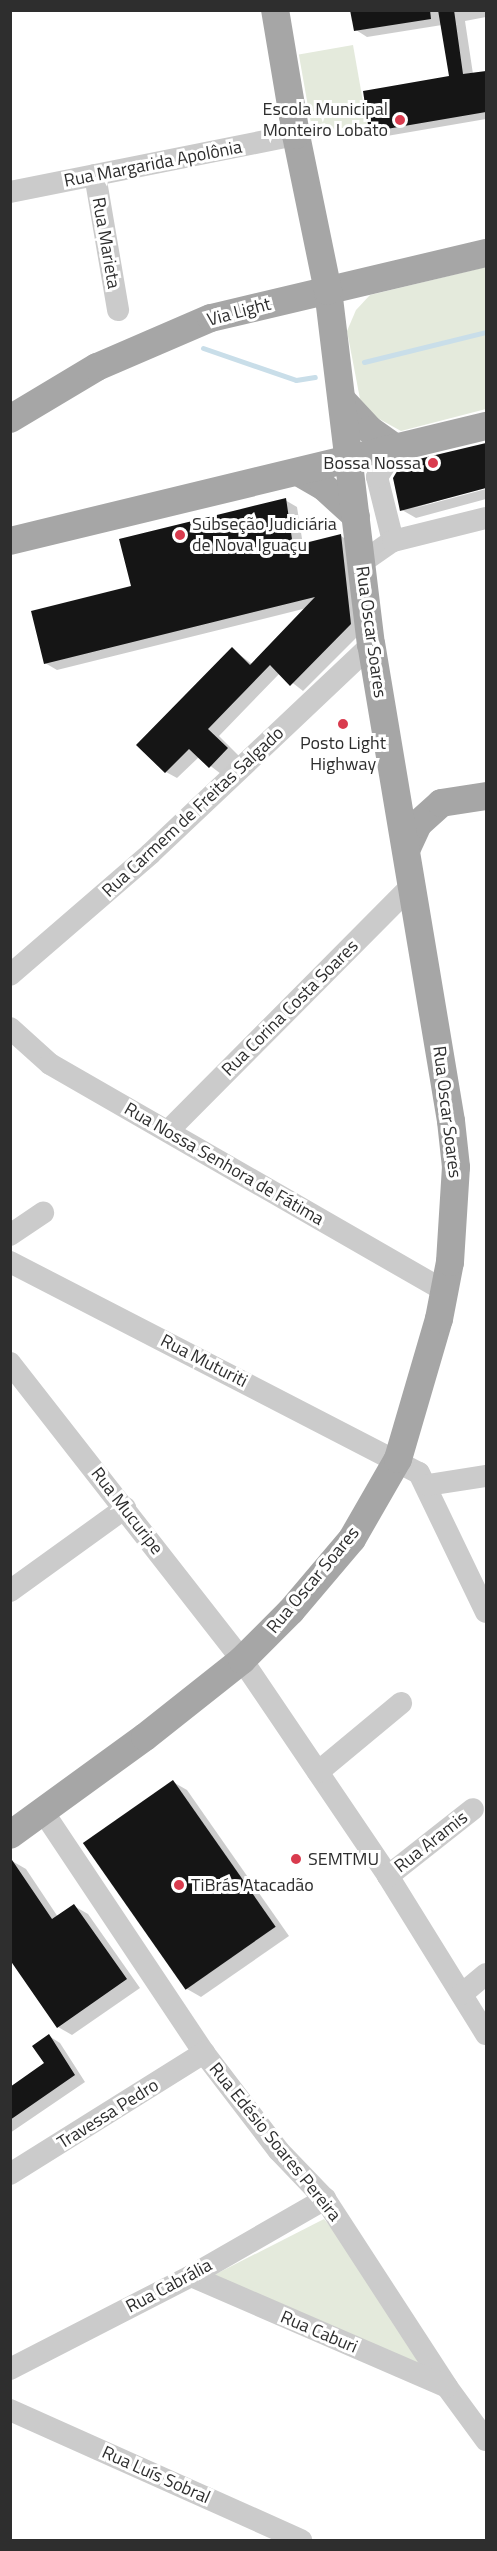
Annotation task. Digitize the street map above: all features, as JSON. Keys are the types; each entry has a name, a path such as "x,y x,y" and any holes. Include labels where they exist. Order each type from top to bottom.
{"main road":[{"name":"Rua Oscar Soares","path":"10,1835 44,1813 242,1660 291,1611 352,1539 398,1459 444,1291 456,1214 456,1167 413,884 371,645 328,291 296,135 275,10"},
{"name":"Via Light","path":"10,419 87,373 181,329 245,309 486,253"},
{"path":"342,400 370,430 396,448"},
{"path":"10,540 486,426"},
{"path":"298,472 332,493 356,516"},
{"path":"393,774 411,789 441,803"},
{"path":"407,848 418,824 441,803 486,796"}],"street":[{"name":"Rua Margarida Apolônia","path":"10,192 296,135"},
{"name":"Rua Marieta","path":"94,175 118,310"},
{"path":"393,540 377,477 396,448"},
{"path":"361,563 393,540 486,519"},
{"name":"Rua Carmem de Freitas Salgado","path":"10,975 142,861 371,645"},
{"name":"Rua Corina Costa Soares","path":"168,1131 413,884"},
{"name":"Rua Nossa Senhora de Fátima","path":"10,1028 50,1064 444,1291"},
{"path":"10,1235 43,1213"},
{"name":"Rua Muturiti","path":"10,1262 398,1459 420,1473 428,1485"},
{"name":"Rua Mucuripe","path":"10,1363 242,1660 388,1876 486,2034"},
{"path":"486,1476 428,1485 486,1612"},
{"path":"10,1591 125,1508"},
{"path":"318,1772 401,1703"},
{"name":"Rua Aramis","path":"388,1876 473,1809"},
{"name":"Rua Edésio Soares Pereira","path":"44,1813 204,2053 272,2143 325,2199 447,2387 486,2440"},
{"path":"462,1994 486,1974"},
{"name":"Travessa Pedro","path":"10,2174 204,2053"},
{"name":"Rua Cabrália","path":"10,2369 191,2276 325,2199"},
{"name":"Rua Caburi","path":"191,2276 447,2387"},
{"name":"Rua Luís Sobral","path":"10,2410 302,2541"}],"shaded area":[{"path":"353,45 367,124 313,133 299,55"},
{"path":"486,267 486,409 401,431 372,415 360,399 347,331 356,310 370,295"},
{"path":"324,2219 336,2233 429,2369 212,2276"}],"building":[{"path":"350,10 430,10 431,19 354,31"},
{"path":"438,10 454,10 463,74 486,71 486,112 369,132 363,91 449,76"},
{"path":"486,443 486,488 400,511 393,478 402,463"},
{"path":"286,498 293,546 341,534 351,624 290,686 270,665 208,729 228,748 209,768 189,749 165,773 136,745 232,647 250,665 315,597 44,664 31,611 131,586 119,539"},
{"name":"TiBrás Atacadão","path":"173,1780 276,1927 186,1990 83,1843"},
{"path":"10,1857 52,1919 74,1904 127,1979 57,2028 10,1960"},
{"path":"49,2034 75,2075 10,2120 10,2087 44,2063 32,2046"}],"waterway":[{"path":"364,362 486,332"},
{"path":"203,348 296,380 315,377"}],"place":[{"name":"Escola Municipal Monteiro Lobato","path":"400,120"},
{"name":"Bossa Nossa","path":"433,463"},
{"name":"Subseção Judiciária de Nova Iguaçu","path":"180,535"},
{"name":"Posto Light Highway","path":"343,724"},
{"name":"SEMTMU","path":"296,1859"},
{"name":"TiBrás Atacadão","path":"179,1885"}]}
